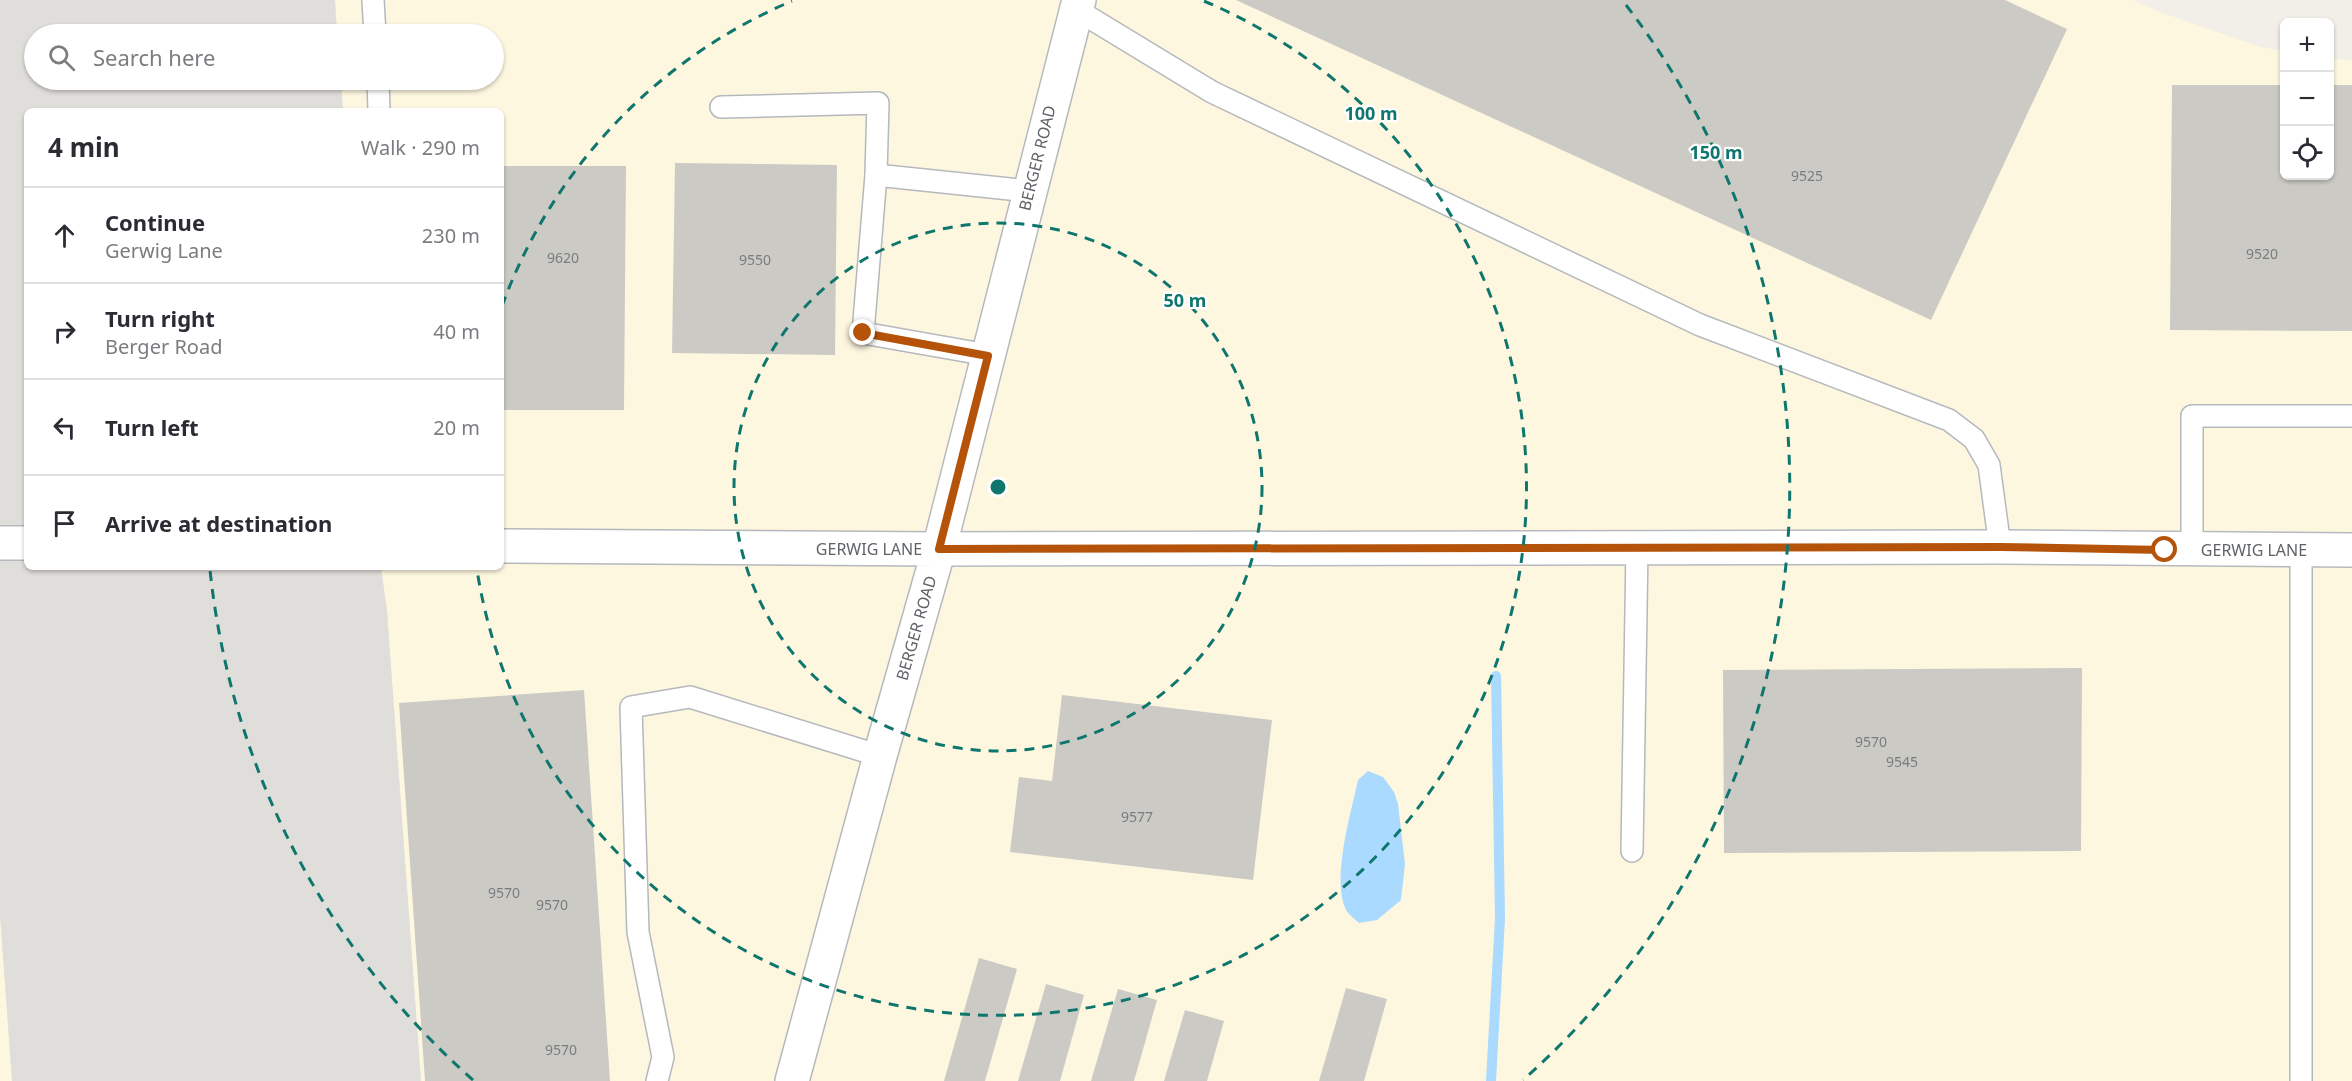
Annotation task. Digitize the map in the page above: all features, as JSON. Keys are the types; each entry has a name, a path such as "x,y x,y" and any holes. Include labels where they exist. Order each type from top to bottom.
{"street":[{"name":"BERGER ROAD","path":"792,1081 939,549 1078,5"},
{"path":"0,543 24,543"},
{"name":"GERWIG LANE","path":"504,546 939,549 2000,547 2352,550"}],"lane":[{"path":"373,0 374,24"},
{"path":"1078,5 1212,92 1683,317 1949,420 1974,439 1989,465 2000,547"},
{"path":"378,90 379,108"},
{"path":"721,107 878,103 876,175 863,333 988,356"},
{"path":"876,175 1029,191"},
{"path":"2192,550 2192,416 2352,416"},
{"path":"1632,851 1637,549"},
{"path":"2301,550 2301,1081"},
{"path":"657,1081 663,1057 638,933 631,707 690,697 880,756"}],"shaded area":[{"path":"0,0 335,0 336,24 24,24 24,90 342,90 343,108 24,108 24,570 381,570 387,611 421,1081 12,1081 0,915"},
{"path":"335,0 2133,0 2157,11 2260,47 2280,50 2280,180 2334,180 2334,59 2352,61 2352,1081 421,1081 387,611 381,570 504,570 504,108 343,108 342,90 504,90 504,24 336,24"},
{"path":"0,915 12,1081 0,1081"}],"water":[{"path":"1368,771 1383,777 1394,792 1398,804 1405,864 1401,900 1377,920 1359,923 1346,910 1342,897 1341,864 1358,780"}],"building":[{"path":"1236,0 2005,0 2067,29 1931,320"},
{"path":"2172,85 2280,85 2280,180 2334,180 2334,85 2352,85 2352,331 2170,330"},
{"path":"675,163 837,165 835,355 672,353"},
{"path":"504,166 626,166 624,410 504,410"},
{"path":"2082,668 2081,851 1724,853 1723,670"},
{"path":"584,690 610,1081 425,1081 399,703"},
{"path":"1062,695 1272,720 1253,880 1010,852 1019,777 1052,781"},
{"path":"979,958 1017,969 985,1081 944,1081"},
{"path":"1046,984 1084,995 1060,1081 1018,1081"},
{"path":"1346,988 1387,999 1364,1081 1319,1081"},
{"path":"1118,989 1157,1000 1134,1081 1091,1081"},
{"path":"1185,1010 1224,1021 1207,1081 1164,1081"}],"waterway":[{"path":"1491,1081 1500,918 1496,676"}],"route":[{"path":"863,333 988,356 939,549 2000,547 2165,550"}]}
